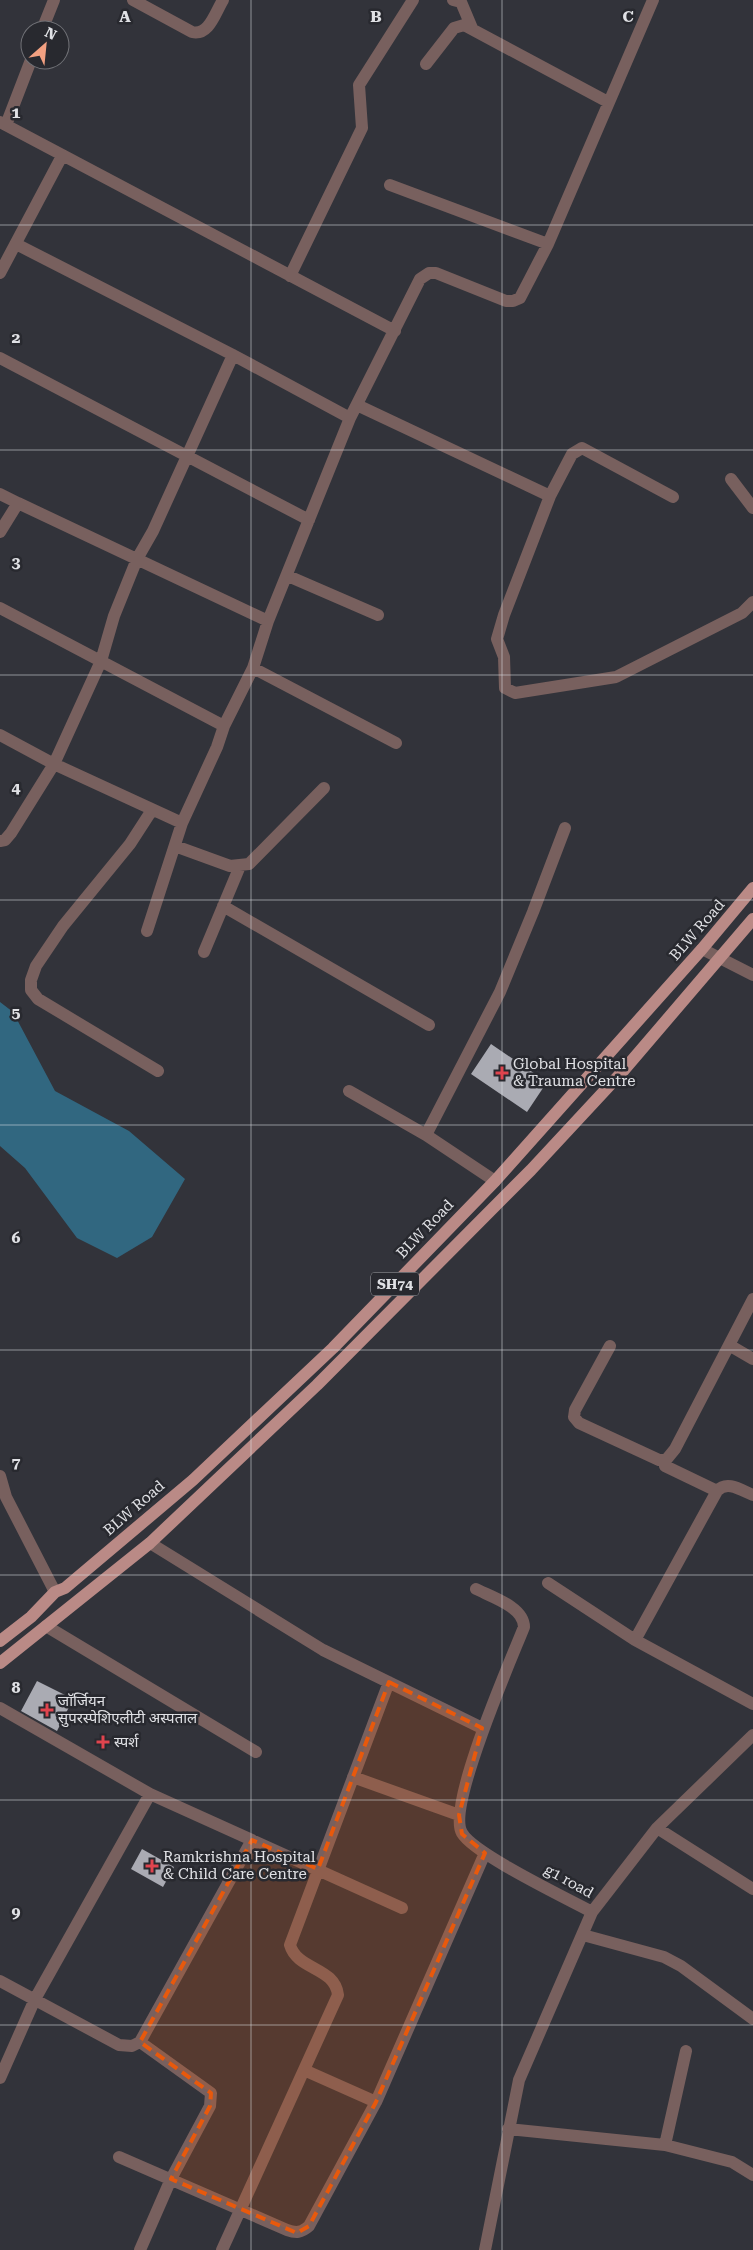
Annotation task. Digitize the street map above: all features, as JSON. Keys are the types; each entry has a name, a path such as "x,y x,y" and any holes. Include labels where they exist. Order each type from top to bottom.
{"main road":[{"name":"BLW Road","path":"2,1639 30,1617 54,1592 65,1588 193,1480 333,1348 495,1180 702,949 753,888"},
{"name":"SH74","path":"0,1663 150,1543 317,1385 531,1170 622,1071 753,919"},
{"path":"120,1542 132,1557"},
{"path":"2,1639 15,1650"}],"street":[{"path":"46,20 54,0"},
{"path":"133,0 199,34 206,30 223,0"},
{"path":"290,276 362,128 359,85 413,0"},
{"path":"453,0 461,2 472,28"},
{"path":"146,931 182,823 217,747 224,726 252,668 268,621 288,576 350,418 424,275 436,273 506,301 520,298 548,244 653,0"},
{"path":"426,64 454,28 464,25 608,102"},
{"path":"27,70 3,124 395,331"},
{"path":"0,273 62,156"},
{"path":"390,185 548,244"},
{"path":"16,244 233,355 350,418"},
{"path":"0,841 5,840 11,834 54,764 101,661 114,616 137,559 153,531 233,355"},
{"path":"0,358 309,520"},
{"path":"356,406 550,496"},
{"path":"673,496 582,448 572,454 550,496 496,639 504,657 503,685 515,693 616,678 742,613 753,602"},
{"path":"731,479 753,508"},
{"path":"0,494 268,621"},
{"path":"0,532 18,504"},
{"path":"288,576 378,615"},
{"path":"0,608 224,726"},
{"path":"252,668 396,742"},
{"path":"0,735 54,764 182,823"},
{"path":"175,846 230,866 249,864 324,788"},
{"path":"152,810 130,844 63,926 36,966 31,980 31,990 38,999 158,1071"},
{"path":"426,1135 500,992 533,912 564,828"},
{"path":"204,952 240,866"},
{"path":"223,906 429,1025"},
{"path":"702,949 718,959 753,975"},
{"path":"349,1092 426,1135 495,1180"},
{"path":"610,1346 574,1410 574,1417 578,1423 659,1460 666,1460 675,1449 753,1298"},
{"path":"729,1345 753,1359"},
{"path":"665,1466 717,1491"},
{"path":"0,1476 6,1497 54,1592"},
{"path":"635,1640 721,1486 727,1485 753,1495"},
{"path":"150,1543 323,1650 482,1728"},
{"path":"548,1583 635,1640 753,1704"},
{"path":"353,1777 459,1815 482,1728 524,1627 524,1620 520,1613 476,1589"},
{"path":"46,1626 256,1752"},
{"path":"222,2250 338,1995 337,1987 331,1978 299,1959 292,1953 290,1945 389,1682"},
{"path":"0,1708 150,1794 402,1908"},
{"name":"g1 road","path":"459,1815 459,1826 462,1834 485,1854 592,1912 658,1828 753,1735"},
{"path":"0,2078 35,2000 150,1794"},
{"path":"658,1828 753,1889"},
{"path":"0,1981 119,2045 132,2046 140,2042 252,1840"},
{"path":"119,2157 296,2233 309,2226 376,2102 485,1854"},
{"path":"485,2250 519,2080 592,1912"},
{"path":"583,1935 664,1957 681,1966 753,2019"},
{"path":"140,2042 212,2093 210,2106 171,2179 140,2250"},
{"path":"665,2144 686,2051"},
{"path":"304,2070 376,2102"},
{"path":"508,2129 665,2144 732,2162 753,2175"}],"highlighted area":[{"path":"389,1682 482,1728 459,1815 462,1834 485,1853 376,2102 309,2226 297,2233 171,2179 210,2106 211,2093 140,2042 252,1840 318,1869"}],"water":[{"path":"0,1002 13,1012 55,1091 129,1131 185,1179 152,1237 117,1258 77,1238 25,1168 0,1146"}],"building":[{"path":"491,1044 547,1082 527,1112 471,1074"},
{"path":"37,1681 73,1699 57,1731 21,1711"},
{"path":"142,1849 174,1867 163,1887 131,1869"}],"place":[{"name":"Global Hospital & Trauma Centre","path":"502,1073"},
{"name":"जाॅर्जियन सुपरस्पेशिएलीटी अस्पताल","path":"47,1710"},
{"name":"स्पर्श","path":"103,1742"},
{"name":"Ramkrishna Hospital & Child Care Centre","path":"152,1866"}]}
